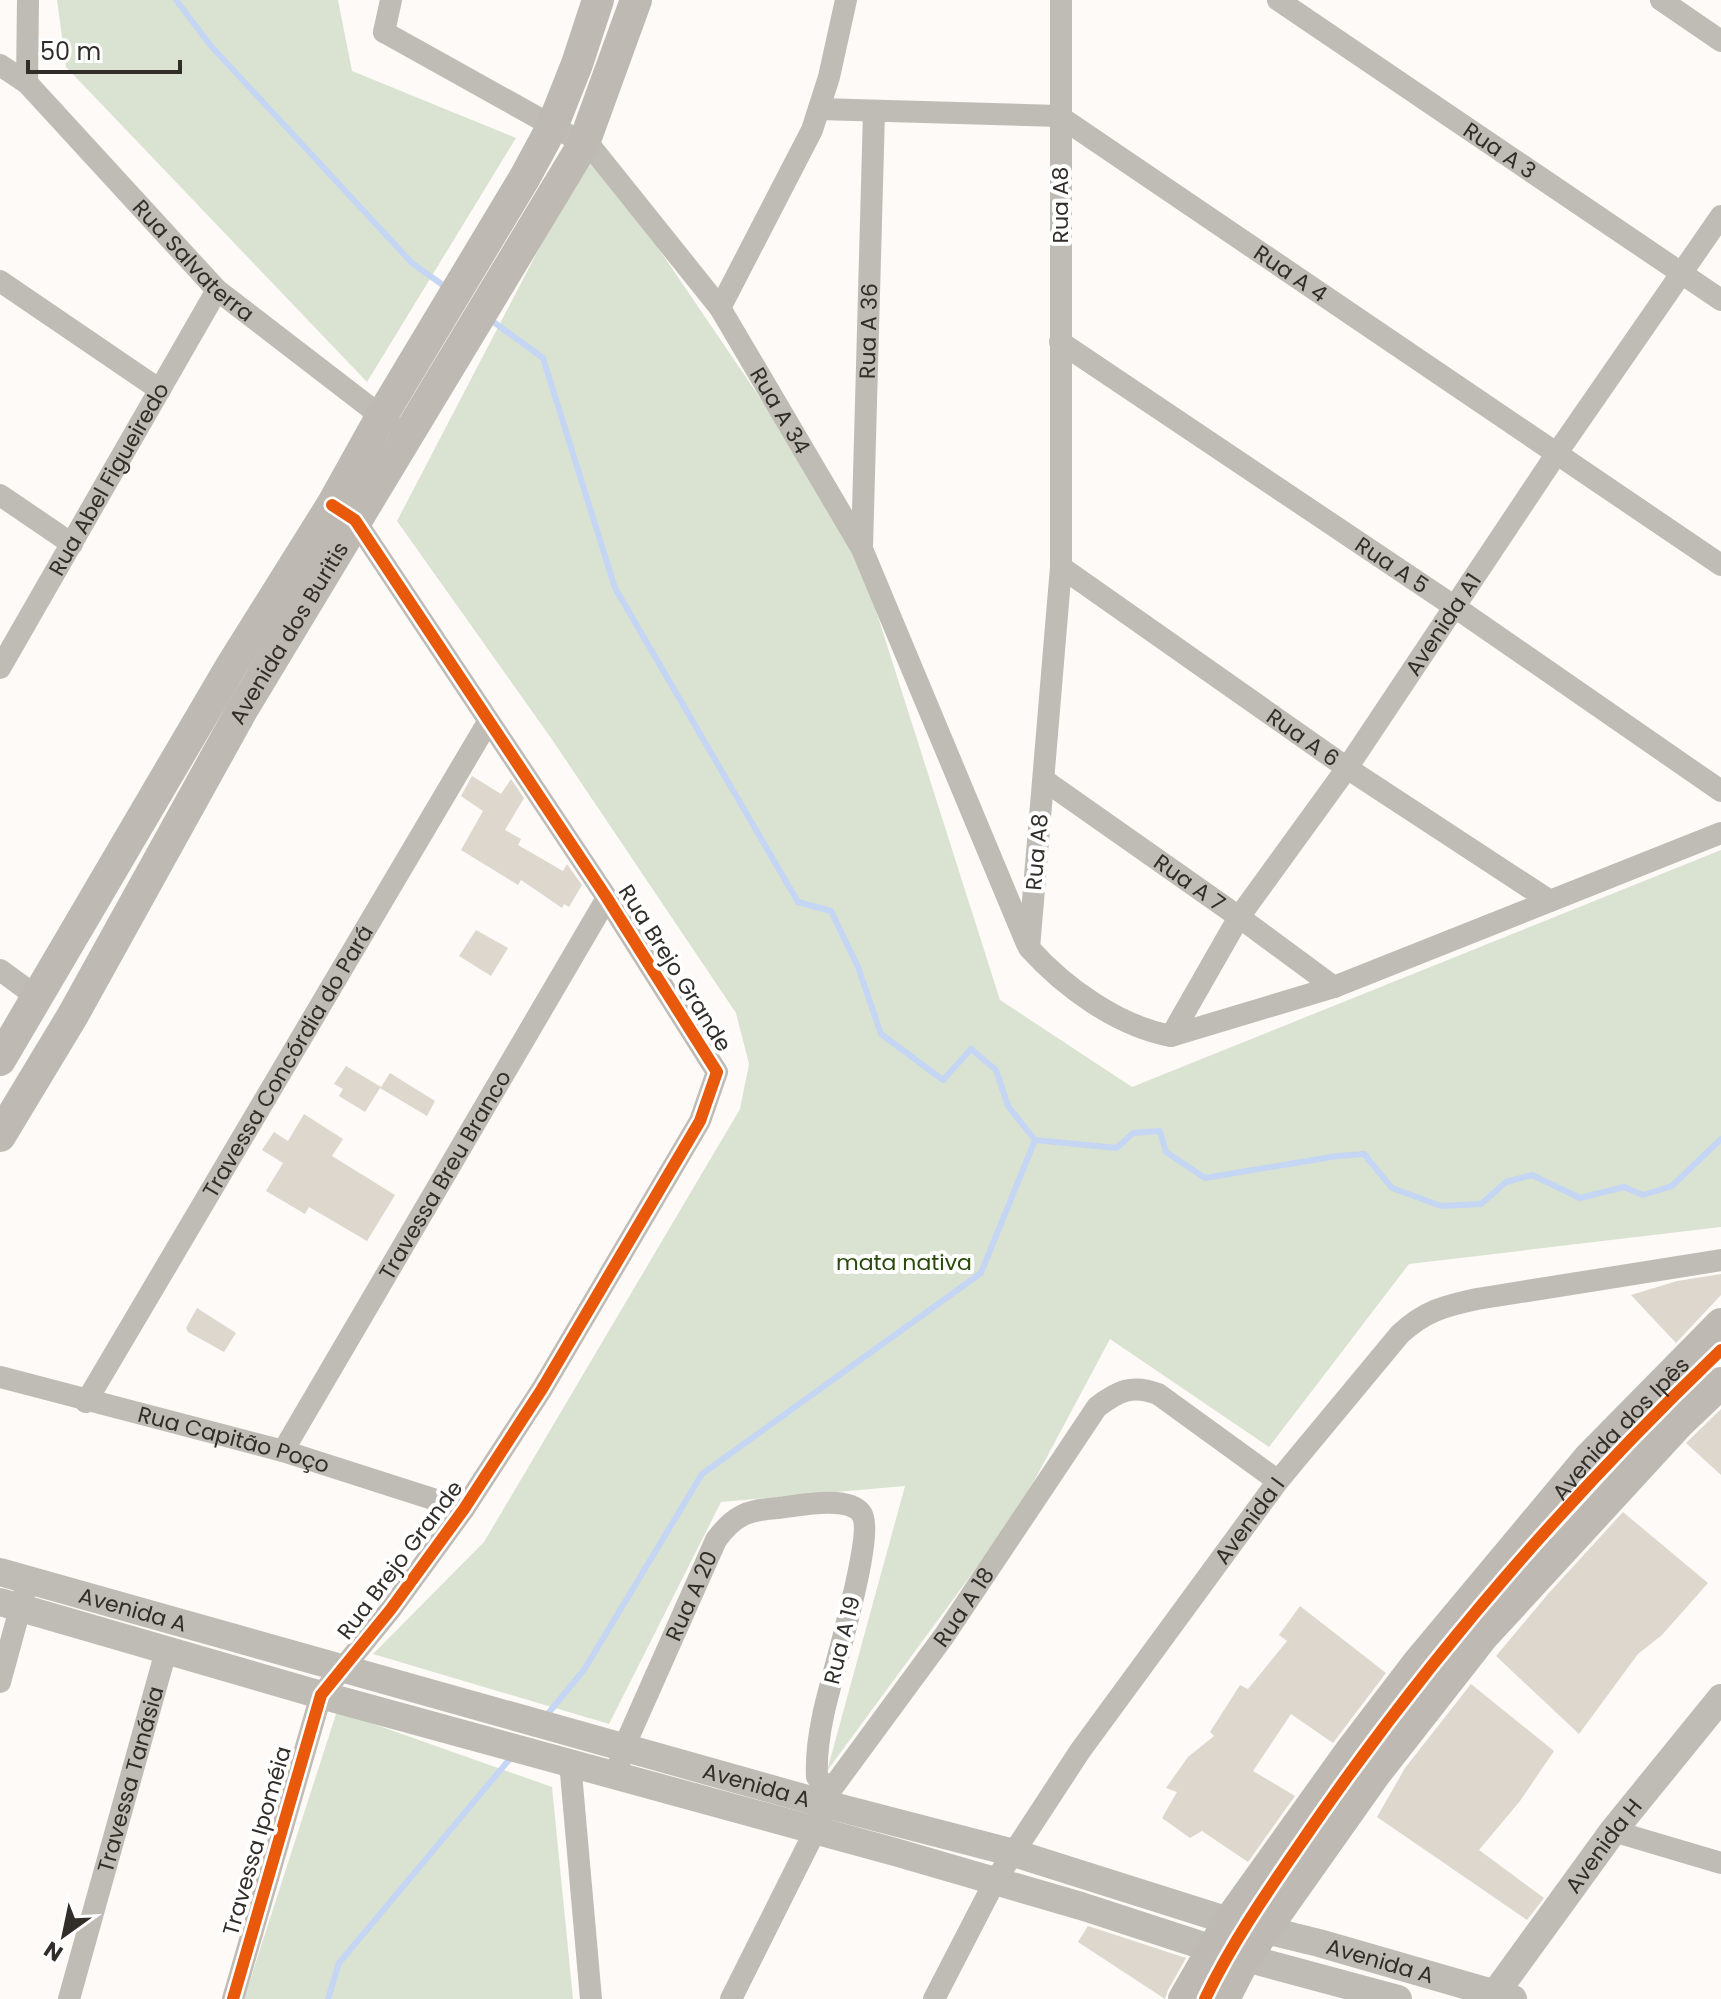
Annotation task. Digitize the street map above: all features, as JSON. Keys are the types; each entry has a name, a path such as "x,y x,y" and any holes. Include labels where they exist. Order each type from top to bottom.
{"main road":[{"name":"Avenida dos Buritis","path":"0,1136 73,1015 242,710 344,512 381,417 552,127 598,0"},
{"name":"Avenida dos Buritis","path":"0,1060 230,668 344,512 408,434 584,143 636,0"},
{"name":"Avenida dos Ipês","path":"1184,1999 1229,1921 1350,1752 1527,1529 1589,1458 1721,1324"},
{"name":"Avenida dos Ipês","path":"1224,1999 1245,1958 1375,1774 1483,1636 1679,1423 1721,1383"}],"street":[{"path":"27,83 28,0"},
{"path":"379,0 384,32"},
{"path":"384,32 391,0"},
{"path":"720,308 812,130 829,77 846,0"},
{"name":"Rua A8","path":"1029,948 1061,567 1061,0"},
{"name":"Rua A 3","path":"1278,0 1721,300"},
{"path":"1661,0 1721,41"},
{"name":"Rua A 34","path":"384,32 592,148 720,308 862,549 1029,948"},
{"name":"Rua Salvaterra","path":"0,65 27,83 217,290 381,417 408,434"},
{"path":"819,109 1059,116"},
{"name":"Rua A 36","path":"862,549 874,112"},
{"name":"Rua A 4","path":"1059,116 1721,565"},
{"name":"Avenida A1","path":"1171,1036 1239,917 1347,768 1557,453 1721,216"},
{"path":"0,281 160,390"},
{"name":"Rua Abel Figueiredo","path":"0,668 217,290"},
{"name":"Rua A 5","path":"1060,342 1455,607 1721,791"},
{"path":"0,495 72,544"},
{"name":"Rua Brejo Grande","path":"321,1695 391,1609 464,1509 542,1389 700,1121 717,1072 607,898 344,512"},
{"name":"Rua A 6","path":"1061,567 1347,768 1550,901"},
{"name":"Travessa Concórdia do Pará","path":"86,1402 488,722"},
{"name":"Rua A 7","path":"1044,780 1334,987"},
{"path":"1029,948 1046,967 1123,1020 1150,1032 1171,1036 1334,987 1721,833"},
{"name":"Travessa Breu Branco","path":"283,1451 607,898"},
{"path":"0,970 37,997"},
{"name":"Avenida I","path":"934,1999 995,1881 1080,1751 1278,1481 1400,1334 1415,1320 1438,1308 1477,1299 1721,1260"},
{"name":"Rua Capitão Poço","path":"0,1377 86,1402 283,1451 464,1509"},
{"name":"Rua A 18","path":"731,1999 815,1831 828,1798 944,1636 1097,1407 1127,1388 1142,1388 1158,1394 1278,1481"},
{"name":"Rua A 19","path":"828,1798 817,1777 822,1718 863,1556 866,1528 861,1513 849,1505 835,1503"},
{"name":"Rua A 20","path":"617,1775 624,1747 716,1540 725,1527 752,1510 835,1503"},
{"name":"Avenida A","path":"0,1572 525,1720 828,1798 1229,1921 1319,1943 1499,1997"},
{"path":"0,1682 10,1605 28,1579"},
{"name":"Avenida A","path":"10,1605 321,1695 995,1881 1213,1949 1398,1999"},
{"name":"Travessa Tanásia","path":"69,1999 166,1651"},
{"name":"Travessa Ipoméia","path":"233,1999 321,1695"},
{"name":"Avenida H","path":"1499,1997 1613,1831 1721,1698"},
{"path":"570,1762 591,1999"},
{"path":"1613,1831 1721,1863"}],"green space":[{"path":"57,0 338,0 352,71 516,138 367,382 66,67"},
{"name":"mata nativa","path":"591,149 851,532 1000,1000 1132,1087 1721,850 1721,1227 1409,1264 1269,1447 1110,1339 1018,1511 827,1771 905,1486 721,1502 609,1724 373,1654 484,1542 740,1109 749,1064 736,1013 551,738 397,521"},
{"path":"337,1711 552,1787 573,1999 244,1999"}],"building":[{"path":"472,776 501,794 511,779 524,798 505,830 521,839 518,845 563,871 567,864 582,885 569,907 564,904 562,908 521,880 518,885 461,850 483,811 461,796"},
{"path":"476,930 508,948 491,976 459,956"},
{"path":"346,1066 381,1087 390,1073 435,1101 427,1116 380,1088 365,1112 339,1096 343,1089 334,1084"},
{"path":"304,1114 343,1139 332,1156 395,1195 367,1241 309,1207 305,1214 266,1191 283,1163 262,1150 274,1132 288,1141"},
{"path":"1721,1274 1721,1295 1676,1343 1631,1295 1677,1281"},
{"path":"197,1308 236,1333 224,1352 188,1332 186,1328"},
{"path":"1721,1409 1721,1475 1686,1443"},
{"path":"1623,1512 1708,1583 1662,1635 1638,1654 1579,1734 1496,1656"},
{"path":"1300,1606 1386,1673 1333,1743 1291,1714 1253,1771 1295,1796 1248,1862 1202,1831 1190,1838 1162,1818 1177,1792 1166,1788 1188,1757 1214,1736 1210,1732 1240,1685 1248,1689 1287,1641 1279,1635"},
{"path":"1471,1684 1554,1751 1520,1801 1479,1850 1544,1898 1527,1920 1377,1817 1405,1768"},
{"path":"1088,1926 1186,1958 1165,1999 1078,1942"}],"waterway":[{"path":"176,0 211,46 412,263 447,288"},
{"path":"488,318 543,358 615,588 798,902 831,911 858,967 881,1034 943,1080 971,1049 996,1070 1008,1106 1035,1140 1117,1148 1133,1133 1160,1131 1166,1152 1205,1178 1364,1154 1392,1188 1441,1206 1481,1204 1506,1182 1532,1175 1580,1198 1624,1187 1643,1195 1672,1186 1721,1139"},
{"path":"546,1716 584,1670 702,1474 981,1273 1035,1140"},
{"path":"328,1999 339,1963 513,1755"}],"cycle path":[{"path":"233,1999 321,1695 391,1609 464,1509 542,1389 700,1121 717,1072 607,898 355,520 332,505"},
{"path":"1205,1999 1242,1931 1314,1824 1456,1636 1558,1518 1721,1350"}]}
